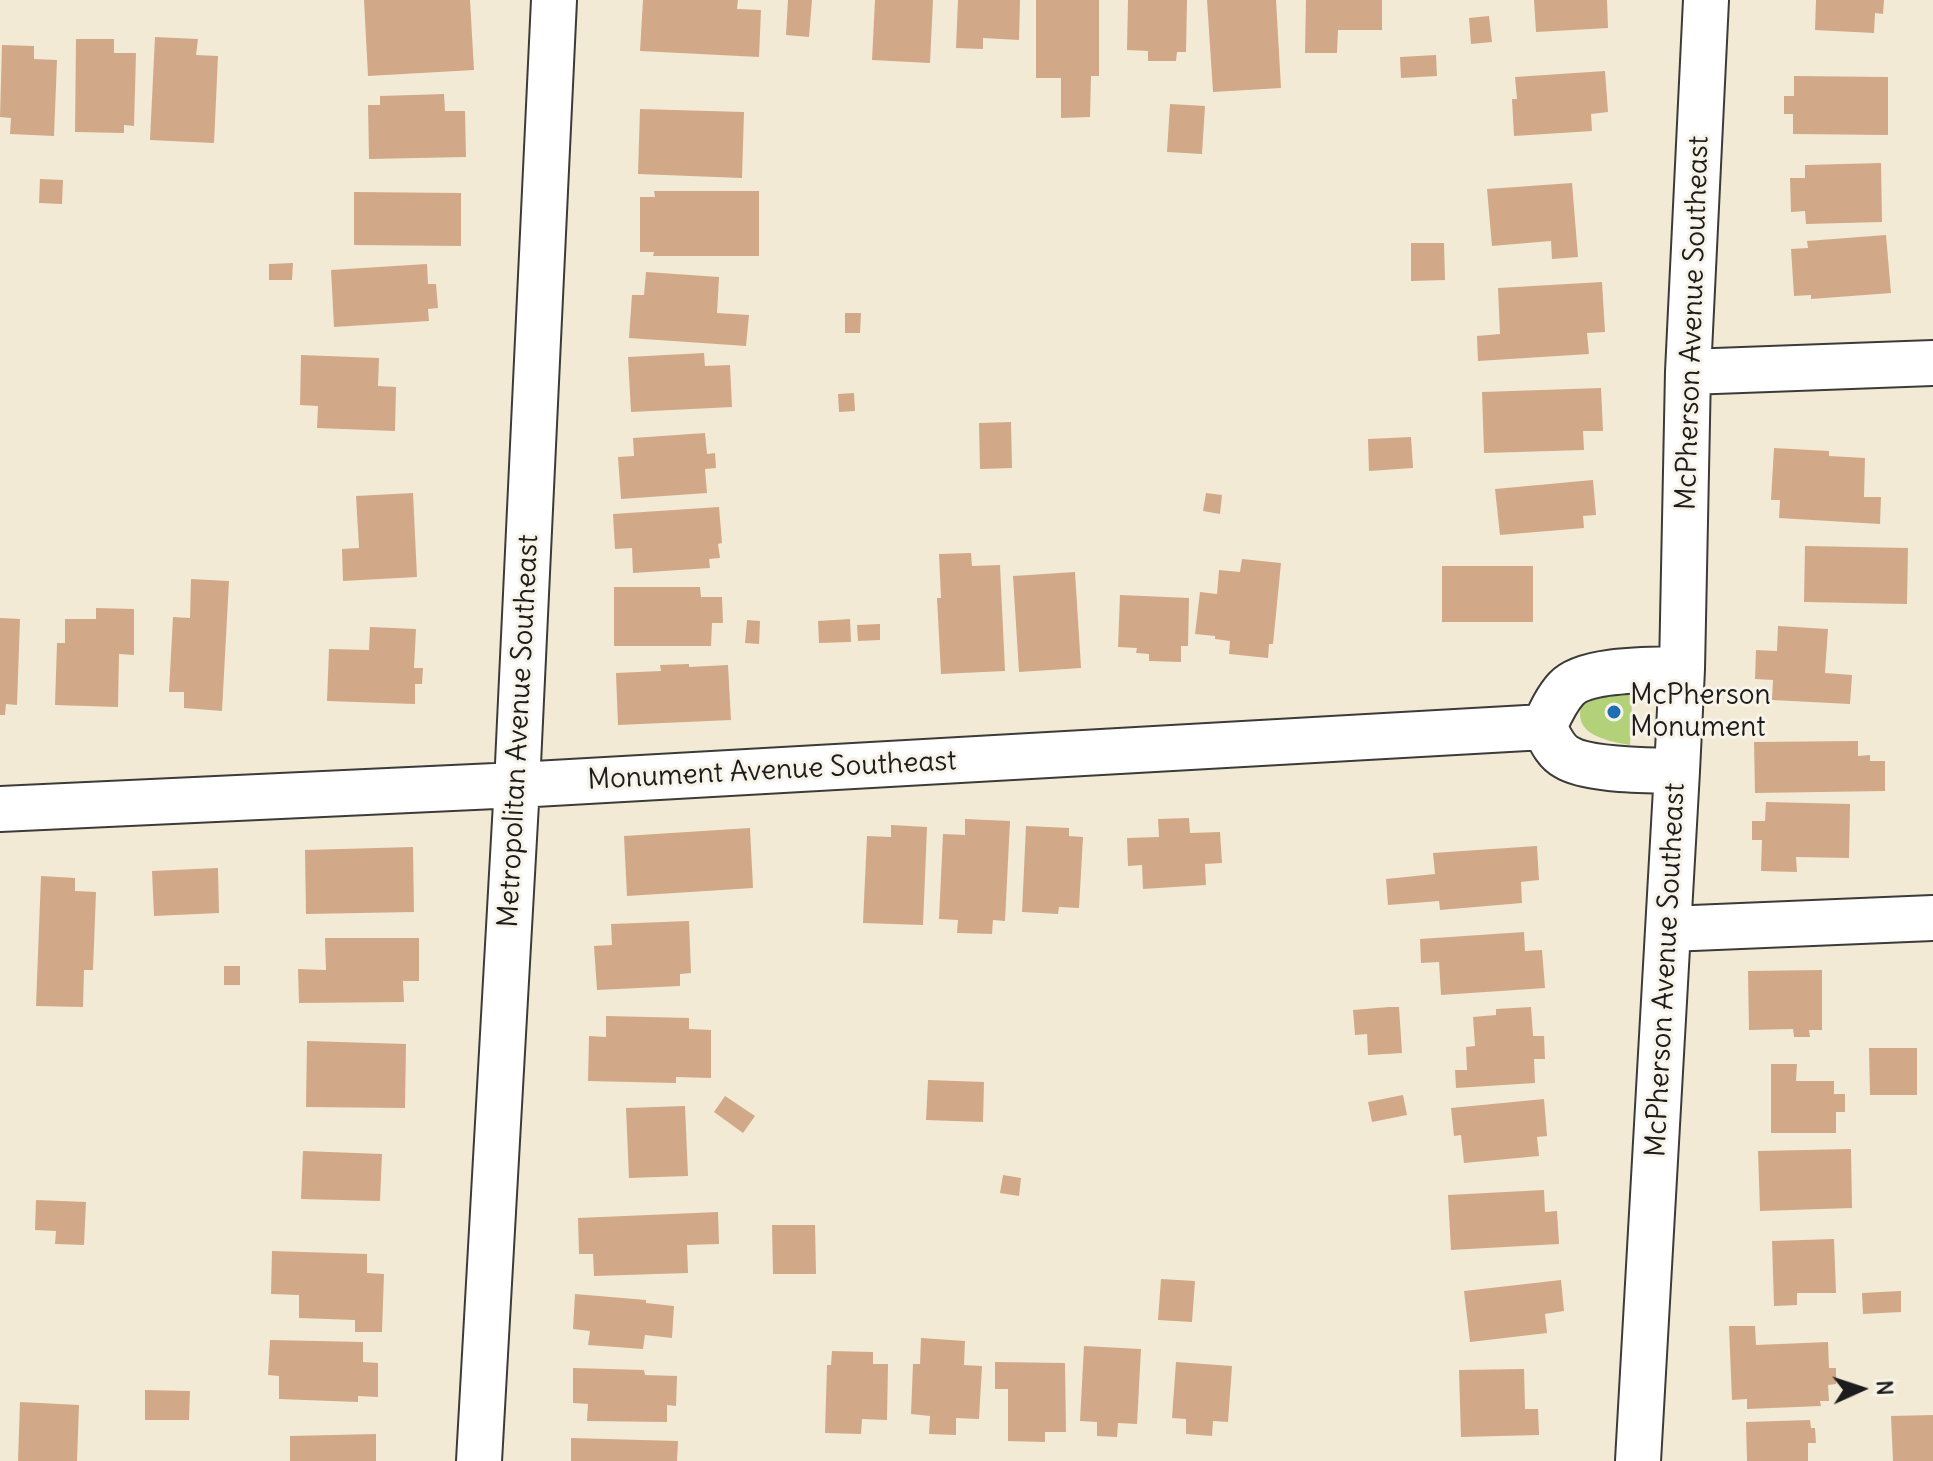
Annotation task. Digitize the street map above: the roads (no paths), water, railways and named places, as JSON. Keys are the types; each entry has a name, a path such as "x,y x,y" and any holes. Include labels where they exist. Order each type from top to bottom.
{"street":[{"name":"Metropolitan Avenue Southeast","path":"479,1461 517,785 554,0"},
{"name":"McPherson Avenue Southeast","path":"1638,1461 1682,669 1688,372 1706,0"},
{"path":"1688,372 1933,363"},
{"path":"1677,771 1579,763 1565,757 1554,746 1544,727 1567,686 1582,679 1604,673 1682,669"},
{"name":"Monument Avenue Southeast","path":"0,809 517,785 1544,727"},
{"path":"1669,929 1933,918"}],"place":[{"name":"McPherson Monument","path":"1614,712"}]}
